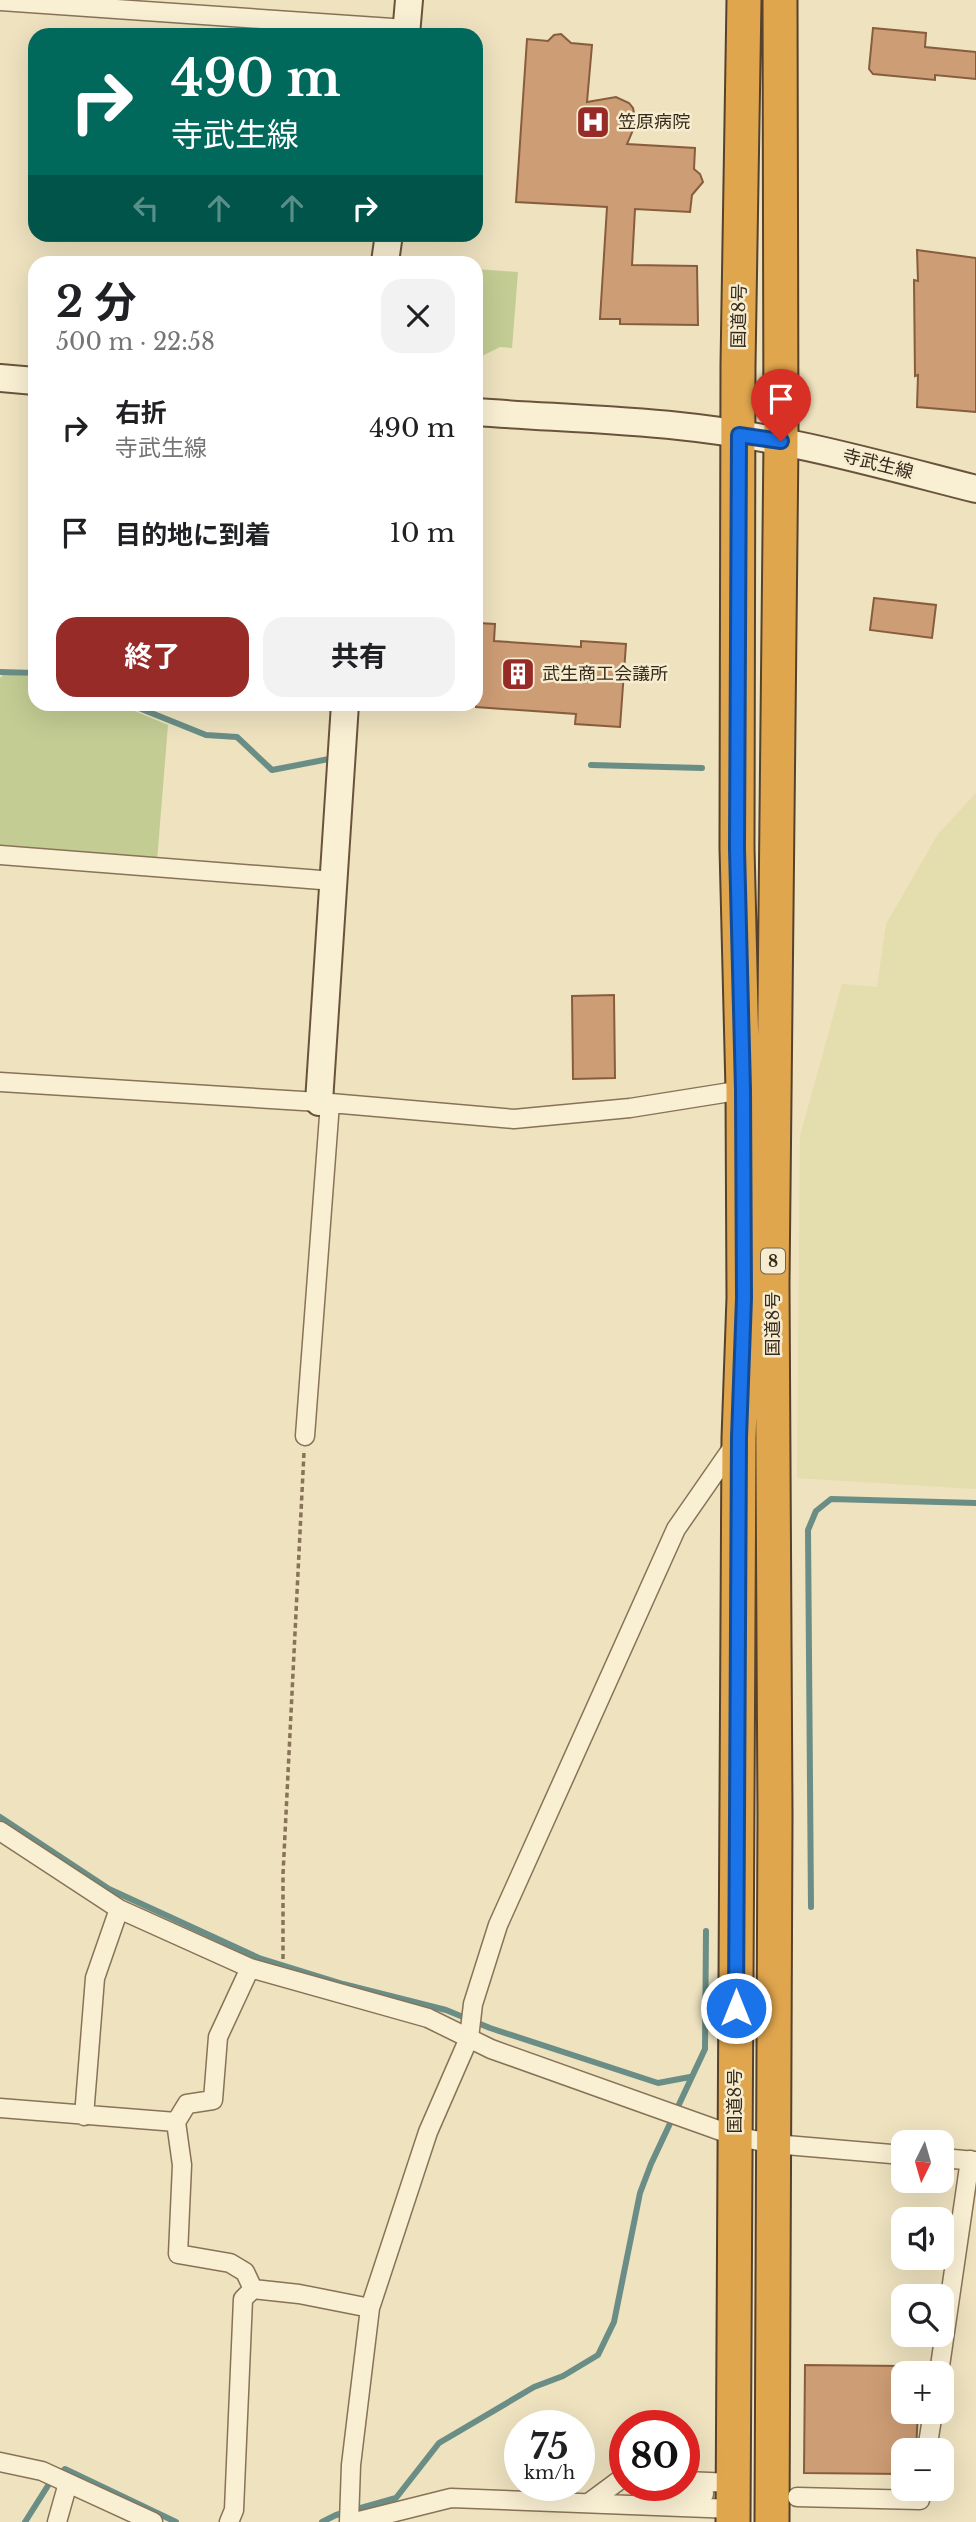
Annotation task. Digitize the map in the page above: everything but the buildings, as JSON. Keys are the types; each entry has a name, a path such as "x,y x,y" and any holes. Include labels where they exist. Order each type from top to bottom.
{"highway":[{"name":"国道8号","path":"726,2502 735,2136 739,1437 744,1298 743,1090 737,848 738,365 744,0"},
{"name":"国道8号","path":"772,2522 775,1802 772,1284 781,441 780,0"}],"street":[{"path":"407,28 409,0"},
{"path":"0,1 354,28"},
{"path":"0,379 28,381"},
{"name":"寺武生線","path":"483,412 680,426 781,441 976,489"},
{"path":"305,1436 345,711"},
{"path":"0,855 334,881"},
{"path":"0,1082 325,1103 514,1119 630,1108 743,1090"},
{"path":"726,2502 598,2497 451,2498 352,2522 351,2465 370,2308 428,2132 469,2038 472,2004 498,1924 676,1529 739,1437"},
{"path":"0,1831 119,1909 250,1968 428,2018 491,2049 735,2136 774,2144 891,2154"},
{"path":"84,2116 95,1978 119,1909"},
{"path":"250,1968 218,2037 212,2100 187,2104 176,2122 182,2165 178,2254 230,2263 245,2272 253,2289"},
{"path":"0,2108 176,2122"},
{"path":"941,2361 973,2161 954,2159"},
{"path":"253,2289 299,2294 370,2308"},
{"path":"229,2522 234,2510 243,2299 253,2289"},
{"path":"0,2462 41,2471 153,2522"},
{"path":"57,2522 68,2483"},
{"path":"598,2497 609,2488"},
{"path":"700,2489 726,2502"},
{"path":"598,2497 726,2502"},
{"path":"797,2497 891,2499"}],"path":[{"path":"283,1979 284,1860 305,1436"}],"shaded area":[{"path":"976,793 976,1489 797,1478 800,1136 842,984 877,987 886,924 938,834"}],"green space":[{"path":"483,270 518,272 512,348 500,347 483,356"},
{"path":"4,674 28,676 28,711 135,711 168,725 157,861 0,847 0,678"}],"waterway":[{"path":"0,672 28,673"},
{"path":"146,711 206,735 237,737 272,770 329,759"},
{"path":"591,765 702,768"},
{"path":"811,1907 808,1530 816,1511 831,1499 976,1503"},
{"path":"0,1817 109,1889 259,1958 343,1984 446,2010 490,2028 658,2083 690,2077"},
{"path":"322,2522 336,2515 396,2498 439,2443 534,2387 563,2376 598,2355 614,2322 640,2193 705,2049 706,1931"},
{"path":"25,2522 49,2484 65,2469 176,2522"}],"tunnel":[{"path":"704,2494 780,2497"}],"place":[{"name":"笠原病院","path":"593,122"},
{"name":"武生商工会議所","path":"518,674"}],"route":[{"path":"736,2008 739,1437 744,1298 743,1090 737,848 739,435 781,441"}]}
